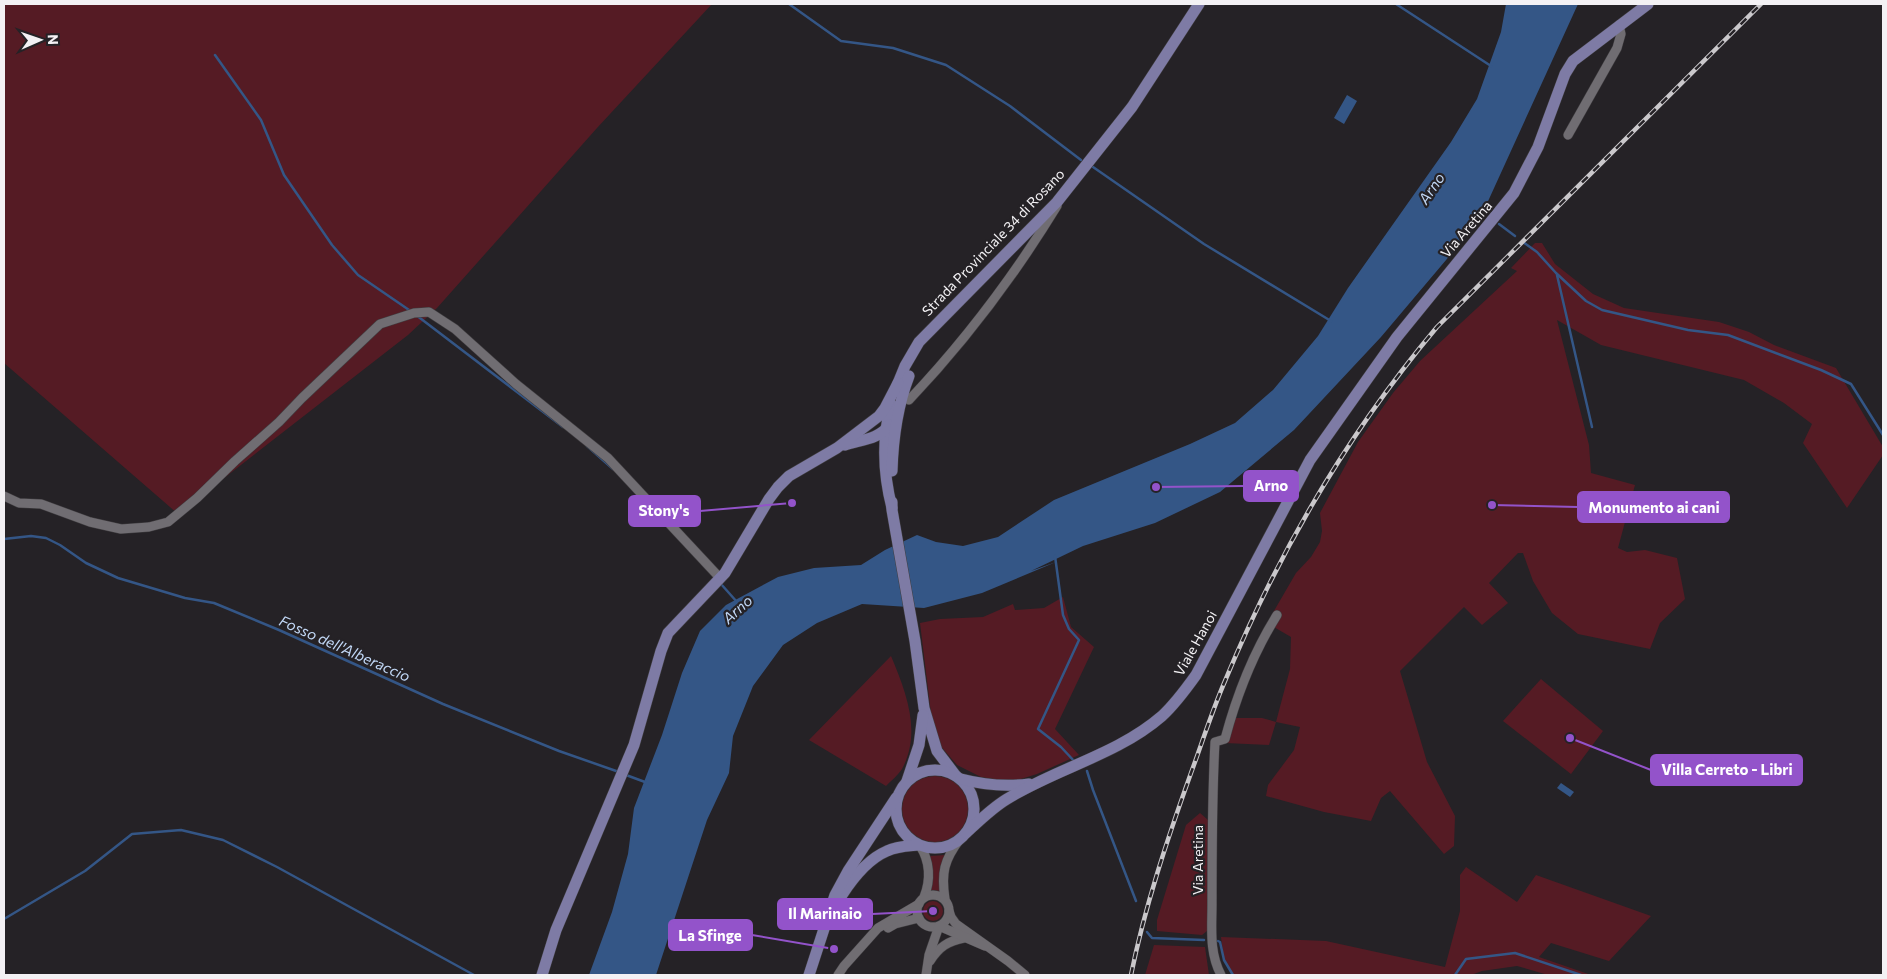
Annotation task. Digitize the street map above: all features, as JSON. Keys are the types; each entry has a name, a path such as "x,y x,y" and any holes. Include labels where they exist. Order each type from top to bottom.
{"main road":[{"name":"Strada Provinciale 34 di Rosano","path":"958,778 937,751 924,708 915,641 885,476 886,429 898,383 909,358 919,342 1057,202 1070,186 1132,107 1199,4"},
{"name":"Via Aretina","path":"1299,478 1397,337 1514,193 1538,146 1565,74 1573,61 1648,4"},
{"name":"Strada Provinciale 34 di Rosano","path":"892,509 893,449 899,408 911,370 931,330"},
{"path":"864,434 885,408 898,383"},
{"path":"886,429 899,408"},
{"path":"542,975 556,930 634,745 668,633 720,578 769,499 778,487 795,471 864,434 876,424 886,429 893,449"},
{"path":"864,434 877,444 882,457 885,476"},
{"name":"Viale Hanoi","path":"830,910 867,864 879,855 900,847 919,845 941,848 963,836 986,814 1006,799 1035,783 1110,750 1138,734 1162,716 1182,695 1196,675 1299,478"},
{"name":"Strada Provinciale 34 di Rosano","path":"907,781 918,745 924,708"},
{"name":"Viale Hanoi","path":"907,781 916,775 931,770 947,772 958,778 986,786 1009,787 1035,783"},
{"name":"Viale Hanoi","path":"958,778 968,788 973,799 973,817 963,836"},
{"path":"809,975 835,894 907,781"},
{"path":"899,794 896,812 901,829 919,845"}],"street":[{"path":"1568,135 1618,48 1622,34 1619,25"},
{"path":"909,400 942,365 994,301 1031,249 1070,186"},
{"path":"4,496 19,503 41,504 90,522 121,529 148,527 168,522 280,422 302,398 380,324 414,313 429,312 455,329 516,384 608,458 720,578"},
{"name":"Via Aretina","path":"1221,975 1212,952 1211,936 1211,852 1216,742 1225,739 1244,679 1260,642 1277,615"},
{"name":"Viale Hanoi","path":"949,911 944,899 942,885 944,869 950,853 963,836"},
{"path":"919,845 925,853 928,872 927,889 917,913 928,936 929,955 926,975"},
{"path":"838,975 844,966 886,922 905,913 922,900 935,894 944,899"},
{"path":"929,955 939,926 947,919 949,911"},
{"path":"949,911 956,924 1025,975"},
{"path":"868,940 895,924 921,921 934,927 939,926 985,946"},
{"path":"928,965 943,946 964,938"}],"shaded area":[{"path":"4,4 712,4 597,128 437,308 408,335 178,514 4,363"},
{"path":"1535,243 1542,243 1555,264 1593,294 1624,308 1719,322 1749,332 1774,345 1836,368 1883,447 1883,455 1847,508 1803,443 1812,424 1784,403 1744,380 1601,345 1557,320 1589,445 1591,473 1635,485 1618,548 1627,552 1645,550 1677,558 1685,599 1660,623 1650,649 1578,634 1552,613 1533,581 1523,553 1518,553 1489,583 1508,603 1482,625 1464,607 1400,671 1427,762 1455,816 1454,846 1444,854 1390,791 1381,798 1371,821 1324,812 1266,796 1268,785 1294,750 1300,727 1276,722 1290,669 1291,637 1267,623 1296,573 1311,557 1320,542 1322,531 1320,513 1358,442 1393,393 1420,361 1517,271 1511,268"},
{"path":"1063,597 1071,627 1094,647 1055,729 1079,755 1037,774 1011,782 981,777 957,765 938,743 931,714 920,623 940,619 983,617 1013,604 1015,610 1044,608"},
{"path":"891,656 910,712 911,741 902,769 886,786 809,740"},
{"path":"1541,679 1603,731 1571,774 1503,721"},
{"path":"1232,718 1262,718 1276,722 1269,745 1225,743"},
{"path":"935,776 947,779 958,786 965,797 968,809 965,821 958,832 947,839 935,842 923,839 912,832 905,821 902,809 905,797 912,786 923,779"},
{"path":"1200,813 1208,820 1207,931 1202,935 1157,931 1157,920 1186,825"},
{"path":"946,855 940,891 931,890 929,856"},
{"path":"1466,867 1517,902 1536,875 1651,916 1609,961 1551,943 1539,957 1591,975 1548,975 1517,966 1482,971 1471,975 1233,975 1224,960 1221,937 1326,941 1445,967 1460,911 1460,875"},
{"path":"933,901 940,904 943,911 940,918 933,921 926,918 923,911 926,904"},
{"path":"1154,945 1205,947 1209,975 1145,975"}],"water":[{"name":"Arno","path":"1506,4 1578,4 1479,221 1381,337 1294,430 1220,492 1155,523 1083,546 1031,571 1056,562 982,593 924,608 862,604 817,623 783,645 753,686 733,736 729,773 707,820 656,975 589,975 612,912 628,854 634,808 662,735 682,673 700,631 726,605 778,577 814,568 861,565 885,550 917,535 936,542 963,546 998,537 1054,500 1190,444 1235,423 1273,390 1318,336 1348,288 1451,142 1477,99 1501,32"},
{"path":"1347,95 1357,101 1344,124 1334,118"},
{"path":"1561,783 1574,792 1570,797 1557,788"}],"waterway":[{"path":"789,4 841,41 893,48 946,65 1010,106 1081,160"},
{"path":"1396,4 1491,66"},
{"path":"215,55 261,120 284,175 332,245 358,275 412,312"},
{"path":"1093,167 1204,244 1331,321"},
{"path":"1499,224 1515,236"},
{"path":"1523,242 1537,252 1586,301 1602,310 1688,330 1728,335 1821,370 1851,384 1883,435"},
{"path":"1557,275 1592,427"},
{"path":"416,315 563,427"},
{"path":"587,446 613,469"},
{"name":"Fosso dell'Alberaccio","path":"4,539 31,536 46,538 86,563 118,578 185,598 214,603 279,630 443,704 559,751 619,772"},
{"path":"1055,556 1063,615 1069,629 1079,640 1038,729 1061,747 1075,762"},
{"path":"721,584 737,602"},
{"path":"1087,771 1136,901"},
{"name":"Fosso dell'Alberaccio","path":"626,775 645,782"},
{"path":"4,919 85,871 132,834 181,830 223,840 277,867 474,975"},
{"path":"1147,932 1152,938 1204,940"},
{"path":"1218,941 1220,942 1224,960 1233,975"},
{"path":"1455,975 1466,959 1515,953 1581,975"}],"railway":[{"path":"1131,975 1143,924 1165,848 1220,692 1268,587 1292,541 1345,452 1374,409 1437,327 1761,4"}],"place":[{"name":"Arno","path":"1156,487"},
{"name":"Stony's","path":"792,503"},
{"name":"Monumento ai cani","path":"1492,505"},
{"name":"Villa Cerreto - Libri","path":"1570,738"},
{"name":"Il Marinaio","path":"933,911"},
{"name":"La Sfinge","path":"834,949"}]}
